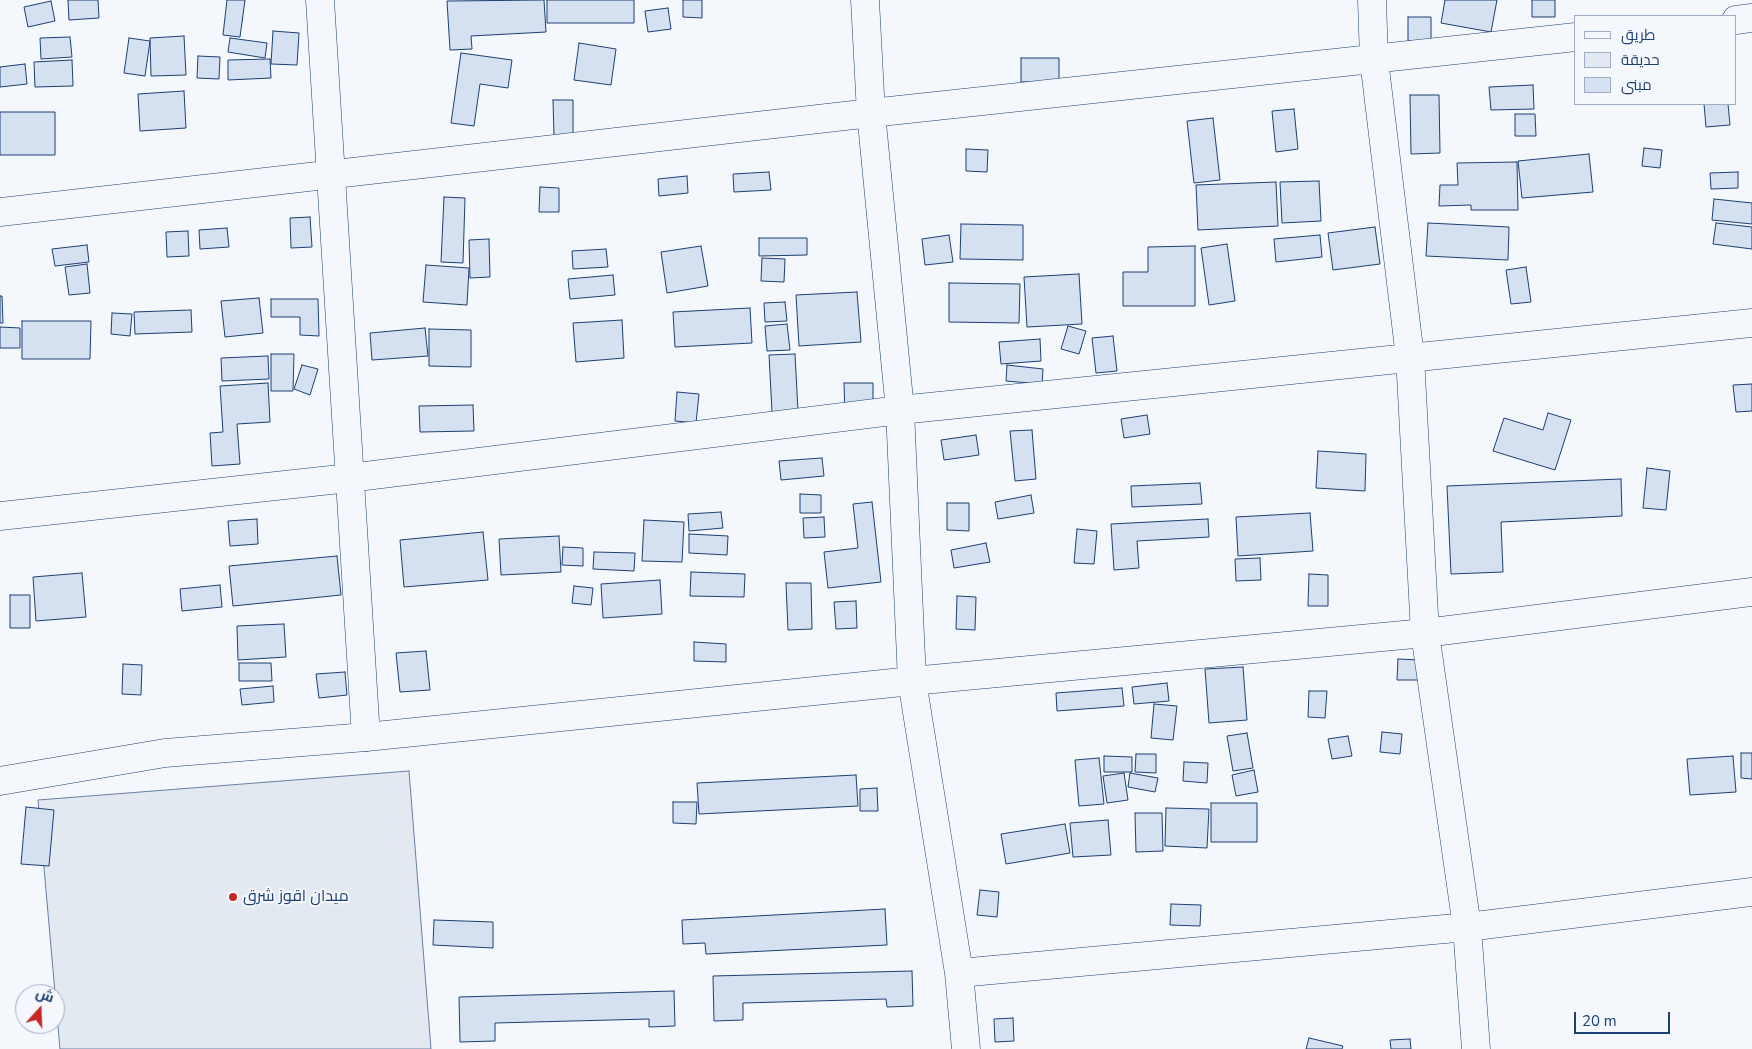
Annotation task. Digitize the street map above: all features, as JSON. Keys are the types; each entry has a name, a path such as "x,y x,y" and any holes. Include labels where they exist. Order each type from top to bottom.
{"street":[{"path":"320,0 366,737"},
{"path":"865,0 871,113 900,410 912,681 959,973 966,1049"},
{"path":"1372,0 1374,60 1410,357 1425,633 1468,927 1476,1049"},
{"path":"1737,20 1752,18"},
{"path":"0,212 871,113 1574,37"},
{"path":"0,516 349,478 900,410 1752,323"},
{"path":"0,781 165,753 366,737 912,681 1425,633 1752,592"},
{"path":"959,973 1468,927 1752,892"}],"green space":[{"name":"ميدان اقوز شرق","path":"409,771 431,1049 60,1049 59,1034 65,1034 65,984 54,984 38,800"}],"building":[{"path":"68,0 98,0 99,18 69,20"},
{"path":"227,0 245,0 240,37 223,35"},
{"path":"544,0 546,32 471,36 472,49 450,50 447,1"},
{"path":"547,0 634,0 634,23 547,23"},
{"path":"683,0 702,0 702,18 683,17"},
{"path":"1445,0 1497,0 1491,32 1441,23"},
{"path":"1532,0 1555,0 1555,17 1532,17"},
{"path":"51,1 55,21 28,27 24,7"},
{"path":"668,8 671,29 648,32 645,11"},
{"path":"1408,17 1431,17 1431,42 1408,41"},
{"path":"273,31 299,33 297,65 271,64"},
{"path":"184,36 186,75 151,76 150,38"},
{"path":"70,37 72,57 41,59 40,38"},
{"path":"129,38 150,41 145,76 124,73"},
{"path":"230,38 267,43 265,58 228,52"},
{"path":"579,43 616,49 611,85 574,80"},
{"path":"461,53 512,60 508,88 480,84 474,126 451,123"},
{"path":"198,56 220,57 219,79 197,78"},
{"path":"1021,58 1059,58 1059,82 1021,82"},
{"path":"270,59 271,78 228,80 228,60"},
{"path":"72,60 73,86 35,87 34,62"},
{"path":"25,64 27,84 0,87 0,67"},
{"path":"1533,85 1534,109 1491,110 1489,87"},
{"path":"184,91 186,128 140,131 138,94"},
{"path":"1410,95 1439,95 1440,153 1411,154"},
{"path":"553,100 573,100 573,136 554,136"},
{"path":"1704,105 1728,105 1730,125 1706,127"},
{"path":"1294,109 1298,149 1276,152 1272,111"},
{"path":"0,112 55,112 55,155 0,155"},
{"path":"1515,114 1535,114 1536,136 1515,136"},
{"path":"1213,118 1220,180 1194,183 1187,121"},
{"path":"1644,148 1662,150 1660,168 1642,166"},
{"path":"966,149 988,150 987,172 966,171"},
{"path":"1589,154 1593,192 1522,198 1518,161"},
{"path":"1517,162 1518,210 1471,210 1471,205 1439,206 1440,185 1458,185 1457,163"},
{"path":"769,172 771,190 734,192 733,174"},
{"path":"1738,172 1738,188 1711,189 1710,173"},
{"path":"687,176 688,193 659,196 658,179"},
{"path":"1319,181 1321,221 1282,223 1280,182"},
{"path":"1276,182 1278,226 1198,230 1196,185"},
{"path":"540,187 559,188 559,212 539,212"},
{"path":"444,197 465,198 463,263 441,262"},
{"path":"1714,199 1752,203 1752,224 1712,220"},
{"path":"310,217 312,247 291,248 290,218"},
{"path":"1428,223 1509,227 1508,260 1426,256"},
{"path":"1716,223 1752,227 1752,249 1713,244"},
{"path":"961,224 1023,225 1023,260 960,259"},
{"path":"1375,227 1380,264 1333,270 1328,233"},
{"path":"227,228 229,247 200,249 199,230"},
{"path":"188,231 189,256 167,257 166,232"},
{"path":"949,235 953,262 925,265 922,239"},
{"path":"1320,235 1322,257 1276,262 1274,239"},
{"path":"759,238 807,238 807,255 759,256"},
{"path":"489,239 490,277 470,278 469,240"},
{"path":"1227,244 1235,301 1209,305 1201,248"},
{"path":"87,245 89,262 55,266 52,249"},
{"path":"701,246 708,286 667,293 661,252"},
{"path":"1195,246 1195,306 1123,306 1123,272 1148,272 1148,247"},
{"path":"606,249 608,267 573,269 572,251"},
{"path":"762,258 785,259 784,282 761,281"},
{"path":"87,264 90,293 69,295 65,267"},
{"path":"426,265 469,268 467,305 423,302"},
{"path":"1526,267 1531,302 1511,304 1506,270"},
{"path":"1079,274 1082,324 1027,327 1024,277"},
{"path":"613,275 615,295 570,299 568,279"},
{"path":"949,283 1020,284 1019,323 949,322"},
{"path":"857,292 861,342 799,346 796,295"},
{"path":"0,296 2,296 3,323 0,323"},
{"path":"259,298 263,333 225,337 221,301"},
{"path":"271,299 318,299 319,336 300,335 300,317 271,317"},
{"path":"785,302 787,321 765,322 764,303"},
{"path":"750,308 752,343 675,347 673,312"},
{"path":"191,310 192,332 135,334 134,312"},
{"path":"112,313 132,314 130,336 111,334"},
{"path":"622,320 624,358 576,362 573,323"},
{"path":"22,321 91,321 90,359 22,359"},
{"path":"787,324 790,350 767,351 765,326"},
{"path":"1068,326 1086,331 1079,354 1061,349"},
{"path":"0,327 20,328 20,348 0,348"},
{"path":"425,328 428,356 372,360 370,333"},
{"path":"429,329 471,330 471,367 429,366"},
{"path":"1113,336 1117,371 1096,373 1092,338"},
{"path":"1040,339 1041,361 1001,364 999,342"},
{"path":"271,354 294,354 293,391 271,391"},
{"path":"795,354 798,411 772,412 769,355"},
{"path":"268,356 269,379 222,381 221,358"},
{"path":"302,365 318,369 310,395 294,389"},
{"path":"1007,365 1043,369 1042,384 1006,381"},
{"path":"268,383 270,422 237,424 240,464 212,466 210,433 223,432 220,386"},
{"path":"844,383 873,383 873,415 845,416"},
{"path":"1752,384 1752,411 1736,412 1733,385"},
{"path":"677,392 699,394 696,423 675,421"},
{"path":"473,405 474,431 420,432 419,406"},
{"path":"1548,413 1571,420 1555,470 1493,451 1504,418 1543,430"},
{"path":"1147,415 1150,434 1124,438 1121,419"},
{"path":"1032,430 1036,479 1015,481 1010,431"},
{"path":"976,435 979,455 944,460 941,440"},
{"path":"1318,451 1366,454 1365,491 1316,488"},
{"path":"822,458 824,476 781,480 779,461"},
{"path":"1647,468 1670,471 1666,510 1643,508"},
{"path":"1621,479 1622,516 1501,522 1503,572 1451,574 1447,486"},
{"path":"1200,483 1202,504 1132,507 1131,486"},
{"path":"800,494 821,495 821,513 800,513"},
{"path":"1031,495 1034,513 998,519 995,502"},
{"path":"872,502 881,582 828,588 824,552 858,548 853,504"},
{"path":"947,503 969,503 969,531 947,530"},
{"path":"721,512 723,528 689,531 688,514"},
{"path":"1310,513 1313,551 1238,556 1236,517"},
{"path":"824,517 825,537 804,538 803,518"},
{"path":"257,519 258,544 230,546 228,521"},
{"path":"1208,519 1209,537 1137,541 1139,568 1114,570 1111,524"},
{"path":"644,520 684,522 682,562 642,561"},
{"path":"1077,529 1097,531 1094,564 1074,563"},
{"path":"483,532 488,580 404,587 400,540"},
{"path":"689,534 728,536 727,555 689,553"},
{"path":"559,536 561,572 501,575 499,539"},
{"path":"986,543 990,562 954,568 951,550"},
{"path":"563,547 583,548 583,566 562,565"},
{"path":"594,552 635,553 634,571 593,569"},
{"path":"337,556 341,595 233,606 229,566"},
{"path":"1260,558 1261,580 1236,581 1235,559"},
{"path":"691,572 745,574 744,597 690,596"},
{"path":"82,573 86,617 36,621 33,577"},
{"path":"1309,574 1328,575 1328,606 1308,606"},
{"path":"660,580 662,614 603,618 601,584"},
{"path":"786,583 811,583 812,629 788,630"},
{"path":"220,585 222,607 182,611 180,589"},
{"path":"574,586 593,588 591,605 572,603"},
{"path":"10,595 30,595 30,628 10,628"},
{"path":"957,596 976,597 975,630 956,629"},
{"path":"856,601 857,628 836,629 834,602"},
{"path":"284,624 286,657 238,660 237,626"},
{"path":"694,642 726,644 726,662 694,661"},
{"path":"426,651 430,690 400,692 396,653"},
{"path":"1398,659 1420,660 1420,680 1397,680"},
{"path":"239,663 271,663 272,681 239,681"},
{"path":"123,664 142,665 141,695 122,694"},
{"path":"1243,667 1247,720 1209,723 1205,669"},
{"path":"345,672 347,695 319,698 316,674"},
{"path":"1167,683 1169,701 1134,704 1132,687"},
{"path":"273,686 274,702 242,705 240,689"},
{"path":"1122,688 1124,706 1057,711 1056,693"},
{"path":"1309,691 1327,691 1325,718 1308,717"},
{"path":"1154,704 1177,706 1173,740 1151,738"},
{"path":"1382,732 1402,734 1400,754 1380,752"},
{"path":"1247,733 1253,768 1233,771 1227,736"},
{"path":"1348,736 1352,756 1332,759 1328,739"},
{"path":"1741,753 1752,753 1752,779 1741,778"},
{"path":"1136,754 1156,754 1156,773 1135,772"},
{"path":"1104,756 1132,757 1132,772 1104,772"},
{"path":"1733,756 1736,792 1690,795 1687,759"},
{"path":"1099,758 1104,804 1079,806 1075,760"},
{"path":"1184,762 1208,763 1207,783 1183,781"},
{"path":"1254,770 1258,792 1236,796 1232,775"},
{"path":"1124,773 1128,800 1107,803 1103,776"},
{"path":"1130,773 1158,778 1155,792 1128,787"},
{"path":"856,775 858,806 699,814 697,783"},
{"path":"877,788 878,811 860,811 860,789"},
{"path":"673,802 697,802 696,824 673,823"},
{"path":"1211,803 1257,803 1257,842 1211,842"},
{"path":"26,807 54,810 49,866 21,864"},
{"path":"1166,808 1209,809 1207,848 1165,846"},
{"path":"1135,813 1162,813 1163,851 1136,852"},
{"path":"1108,820 1111,855 1073,857 1070,823"},
{"path":"1065,824 1070,853 1006,864 1001,834"},
{"path":"980,890 999,892 997,917 977,915"},
{"path":"1171,904 1201,905 1200,926 1170,925"},
{"path":"885,909 887,945 706,954 705,943 683,944 682,920"},
{"path":"434,920 493,922 493,948 433,945"},
{"path":"912,971 913,1006 887,1007 886,999 743,1003 743,1020 714,1021 713,976"},
{"path":"674,991 675,1026 649,1027 649,1019 495,1023 495,1041 460,1042 459,997"},
{"path":"1013,1018 1014,1041 995,1042 994,1019"},
{"path":"1309,1038 1343,1046 1342,1049 1306,1049"},
{"path":"1410,1039 1411,1049 1391,1049 1390,1040"}],"place":[{"name":"ميدان اقوز شرق","path":"233,897"}]}
